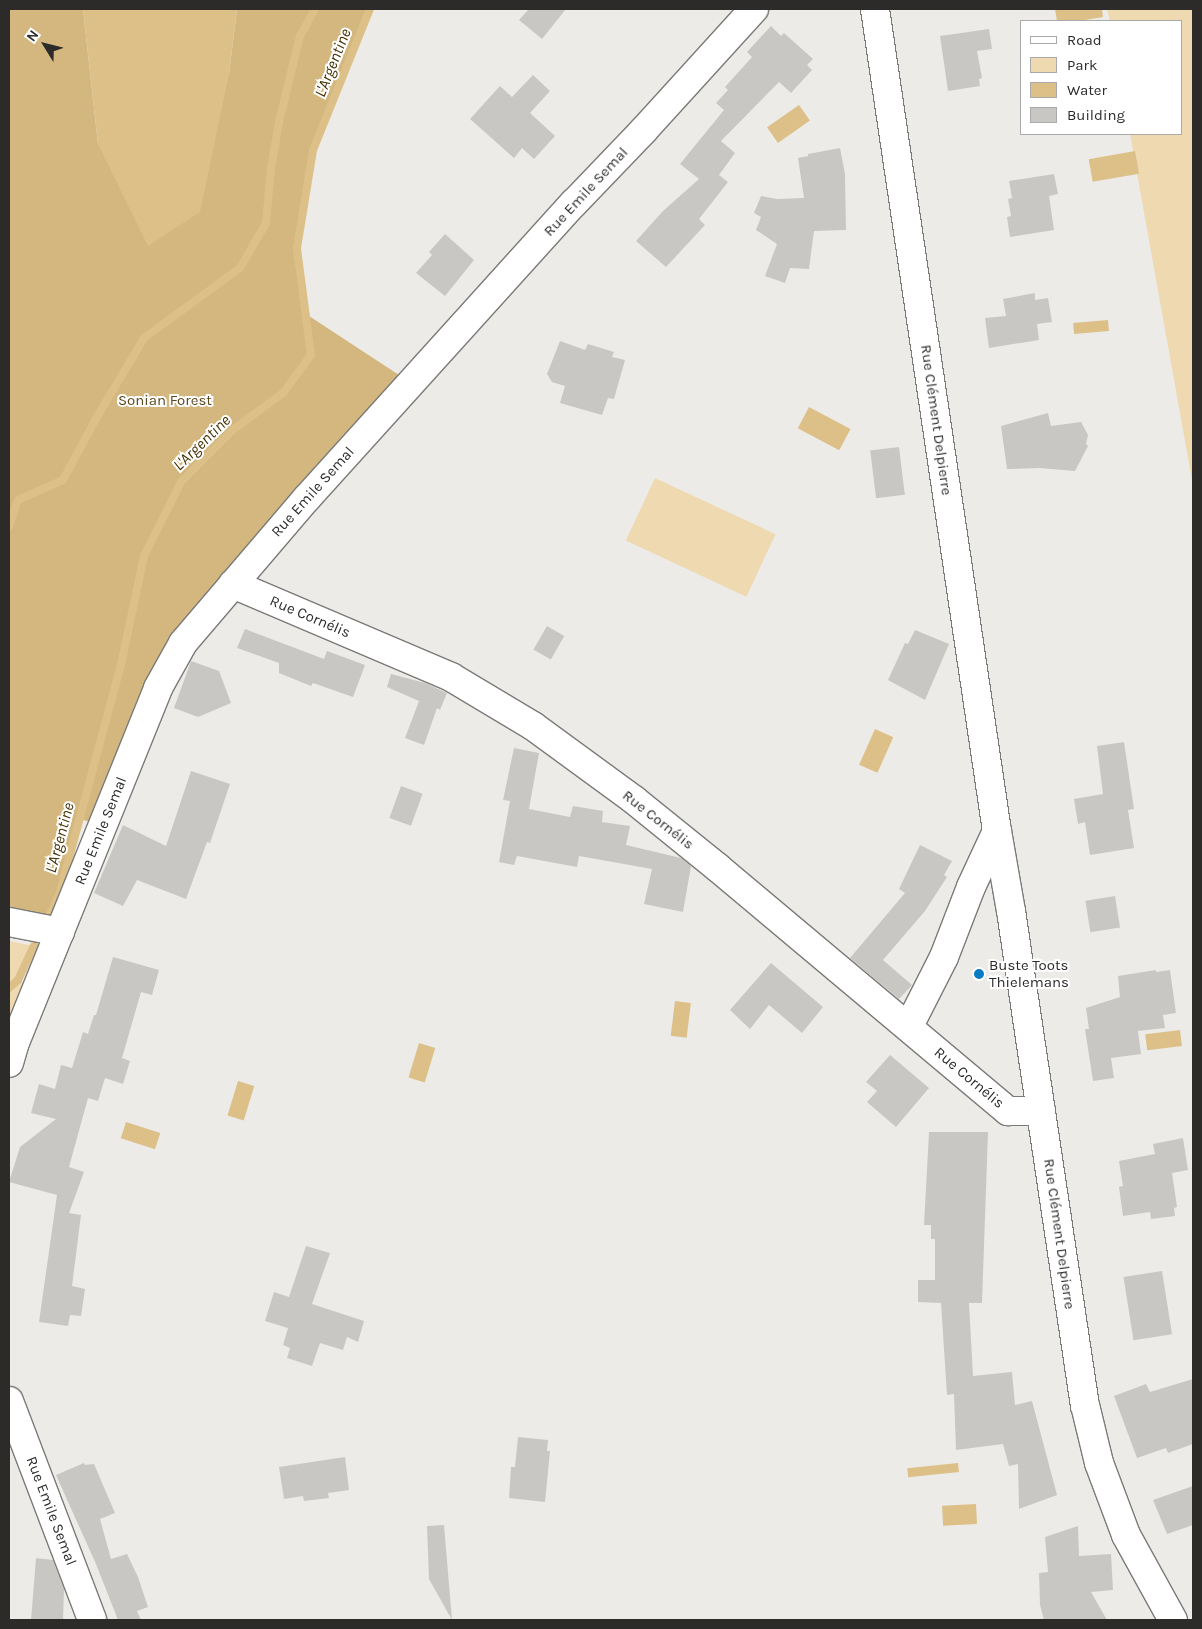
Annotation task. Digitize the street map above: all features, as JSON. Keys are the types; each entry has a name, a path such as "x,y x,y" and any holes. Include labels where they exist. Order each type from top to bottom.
{"street":[{"name":"Rue Emile Semal","path":"9,1063 14,1045 158,688 183,643 233,584 567,210 643,131 754,9"},
{"name":"Rue Clément Delpierre","path":"875,9 997,832 1085,1405 1099,1463 1126,1535 1173,1620"},
{"name":"Rue Cornélis","path":"233,584 451,677 533,726 634,800 909,1026 951,1065 1008,1111 1041,1111"},
{"path":"909,1026 944,957 971,887 997,832"},
{"path":"9,922 60,932"},
{"name":"Rue Emile Semal","path":"9,1401 92,1620"}],"green space":[{"name":"Sonian Forest","path":"9,9 83,9 98,144 229,74 237,9 370,9 313,150 297,248 306,314 399,375 296,490 175,637 137,700 90,822 80,819 60,892 49,917 9,909"},
{"path":"1107,9 1193,9 1193,486 1130,135 1182,135 1182,20 1110,20"},
{"path":"655,478 776,534 746,597 626,541"},
{"path":"9,941 34,946 18,980 26,984 9,1027"}],"water":[{"path":"83,9 237,9 229,74 200,212 148,246 98,144"},
{"path":"1055,9 1102,9 1103,17 1085,20 1057,20"},
{"path":"799,105 810,121 778,143 767,127"},
{"path":"1135,151 1139,174 1093,182 1089,159"},
{"path":"1108,320 1109,331 1074,334 1073,323"},
{"path":"809,407 850,429 839,450 798,428"},
{"path":"875,729 893,737 877,773 859,765"},
{"path":"675,1001 691,1003 687,1038 671,1036"},
{"path":"1180,1030 1182,1046 1147,1050 1145,1034"},
{"path":"419,1043 435,1048 425,1082 408,1077"},
{"path":"238,1081 254,1086 244,1120 227,1115"},
{"path":"126,1122 160,1133 155,1149 121,1138"},
{"path":"958,1463 959,1472 908,1477 907,1468"},
{"path":"976,1504 977,1524 943,1526 942,1506"}],"building":[{"path":"529,9 566,9 542,39 519,20"},
{"path":"771,26 781,36 784,33 813,59 807,65 812,70 791,93 779,82 721,141 735,153 719,175 728,182 699,219 705,225 666,267 636,241 663,211 699,179 680,164 724,110 716,103 728,90 725,87 752,57 747,52"},
{"path":"989,29 992,49 977,51 982,78 979,79 980,86 948,91 940,36"},
{"path":"533,75 550,91 530,113 555,136 534,159 522,148 514,158 470,119 500,86 512,97"},
{"path":"840,148 845,174 846,230 814,231 809,269 790,268 785,283 765,276 777,244 756,230 761,217 754,213 761,196 777,199 804,198 798,158 808,156 808,154"},
{"path":"1054,174 1058,194 1049,196 1054,230 1010,237 1007,217 1011,216 1008,199 1012,198 1009,181"},
{"path":"445,234 474,260 445,296 416,273 432,255 429,252"},
{"path":"1035,293 1035,300 1048,298 1052,322 1037,324 1039,340 989,348 985,318 1006,316 1003,299"},
{"path":"560,341 585,350 588,344 614,352 612,357 625,360 614,399 608,398 602,415 560,403 565,386 552,382 547,374"},
{"path":"1048,413 1051,426 1081,422 1088,435 1086,444 1088,446 1075,471 1040,468 1007,469 1001,426"},
{"path":"899,447 905,495 876,498 870,451"},
{"path":"547,626 564,636 551,659 534,649"},
{"path":"245,629 324,659 327,651 365,665 353,697 313,683 311,686 279,673 279,663 237,648"},
{"path":"915,630 949,644 925,700 888,680 905,643 908,644"},
{"path":"191,661 219,671 231,703 198,717 174,708"},
{"path":"391,674 425,683 447,693 440,710 437,708 424,745 405,738 419,701 387,687"},
{"path":"1124,742 1134,809 1128,810 1134,848 1090,855 1085,822 1078,824 1074,799 1103,794 1097,746"},
{"path":"514,748 539,753 529,809 570,817 573,806 603,811 602,822 630,826 626,845 681,858 691,866 683,912 644,904 652,869 579,856 577,867 517,856 514,865 499,862 510,801 503,800"},
{"path":"191,771 230,784 210,843 207,842 186,899 137,880 123,906 94,893 123,825 166,846"},
{"path":"401,786 423,794 411,826 389,818"},
{"path":"920,845 952,861 944,875 947,877 925,911 883,960 912,985 899,999 850,958 905,893 899,889"},
{"path":"1115,896 1120,928 1090,932 1085,901"},
{"path":"113,957 159,970 152,995 141,992 122,1058 130,1061 123,1084 105,1078 98,1101 88,1098 69,1167 84,1172 69,1213 81,1215 72,1286 85,1289 81,1316 70,1315 68,1326 39,1322 57,1195 9,1182 20,1147 56,1119 31,1113 39,1084 55,1089 61,1065 72,1068 83,1032 88,1034 94,1015 96,1015"},
{"path":"771,963 823,1007 802,1033 769,1005 750,1029 730,1010"},
{"path":"1156,970 1156,972 1170,970 1176,1013 1163,1015 1165,1028 1138,1031 1141,1054 1111,1058 1114,1078 1093,1081 1085,1029 1089,1029 1086,1008 1120,997 1118,976"},
{"path":"890,1055 929,1088 896,1127 867,1102 877,1091 866,1082"},
{"path":"929,1132 988,1132 982,1303 969,1303 973,1376 1012,1372 1015,1405 1032,1401 1057,1495 1019,1509 1018,1464 1009,1466 1003,1444 956,1450 954,1394 947,1395 941,1303 918,1302 918,1280 935,1280 935,1239 931,1239 931,1225 924,1225"},
{"path":"1183,1138 1188,1170 1172,1173 1177,1207 1174,1208 1175,1216 1151,1219 1150,1212 1123,1216 1119,1187 1123,1186 1119,1161 1155,1154 1153,1144"},
{"path":"306,1246 330,1253 312,1304 364,1321 358,1342 347,1337 343,1350 320,1343 312,1366 287,1358 290,1348 283,1345 288,1328 265,1321 274,1292 289,1297"},
{"path":"1162,1271 1172,1334 1133,1340 1123,1277"},
{"path":"1193,1379 1193,1444 1168,1453 1166,1448 1137,1458 1114,1396 1146,1384 1150,1392"},
{"path":"518,1437 548,1440 547,1451 550,1451 545,1502 509,1498 511,1467 515,1467"},
{"path":"345,1457 349,1490 328,1493 329,1498 304,1501 303,1496 284,1499 279,1467"},
{"path":"84,1463 85,1465 94,1464 115,1513 100,1519 111,1559 127,1554 138,1577 148,1607 137,1611 141,1620 118,1620 96,1564 56,1475"},
{"path":"1193,1486 1193,1525 1167,1534 1153,1500"},
{"path":"444,1525 452,1620 429,1579 427,1526"},
{"path":"1078,1526 1079,1556 1111,1554 1113,1590 1091,1592 1107,1620 1044,1620 1040,1605 1039,1573 1048,1572 1045,1537"},
{"path":"36,1558 53,1560 64,1589 63,1620 31,1620"}],"waterway":[{"name":"L'Argentine","path":"9,527 18,500 63,480 98,415 144,338 240,268 266,223 271,168 279,122 300,36 315,9"},
{"name":"L'Argentine","path":"49,917 60,892 121,665 144,556 181,482 234,429 283,393 311,355 297,248 313,150 370,9"},
{"name":"L'Argentine","path":"9,988 18,980 34,946"}],"place":[{"name":"Buste Toots Thielemans","path":"979,974"}]}
